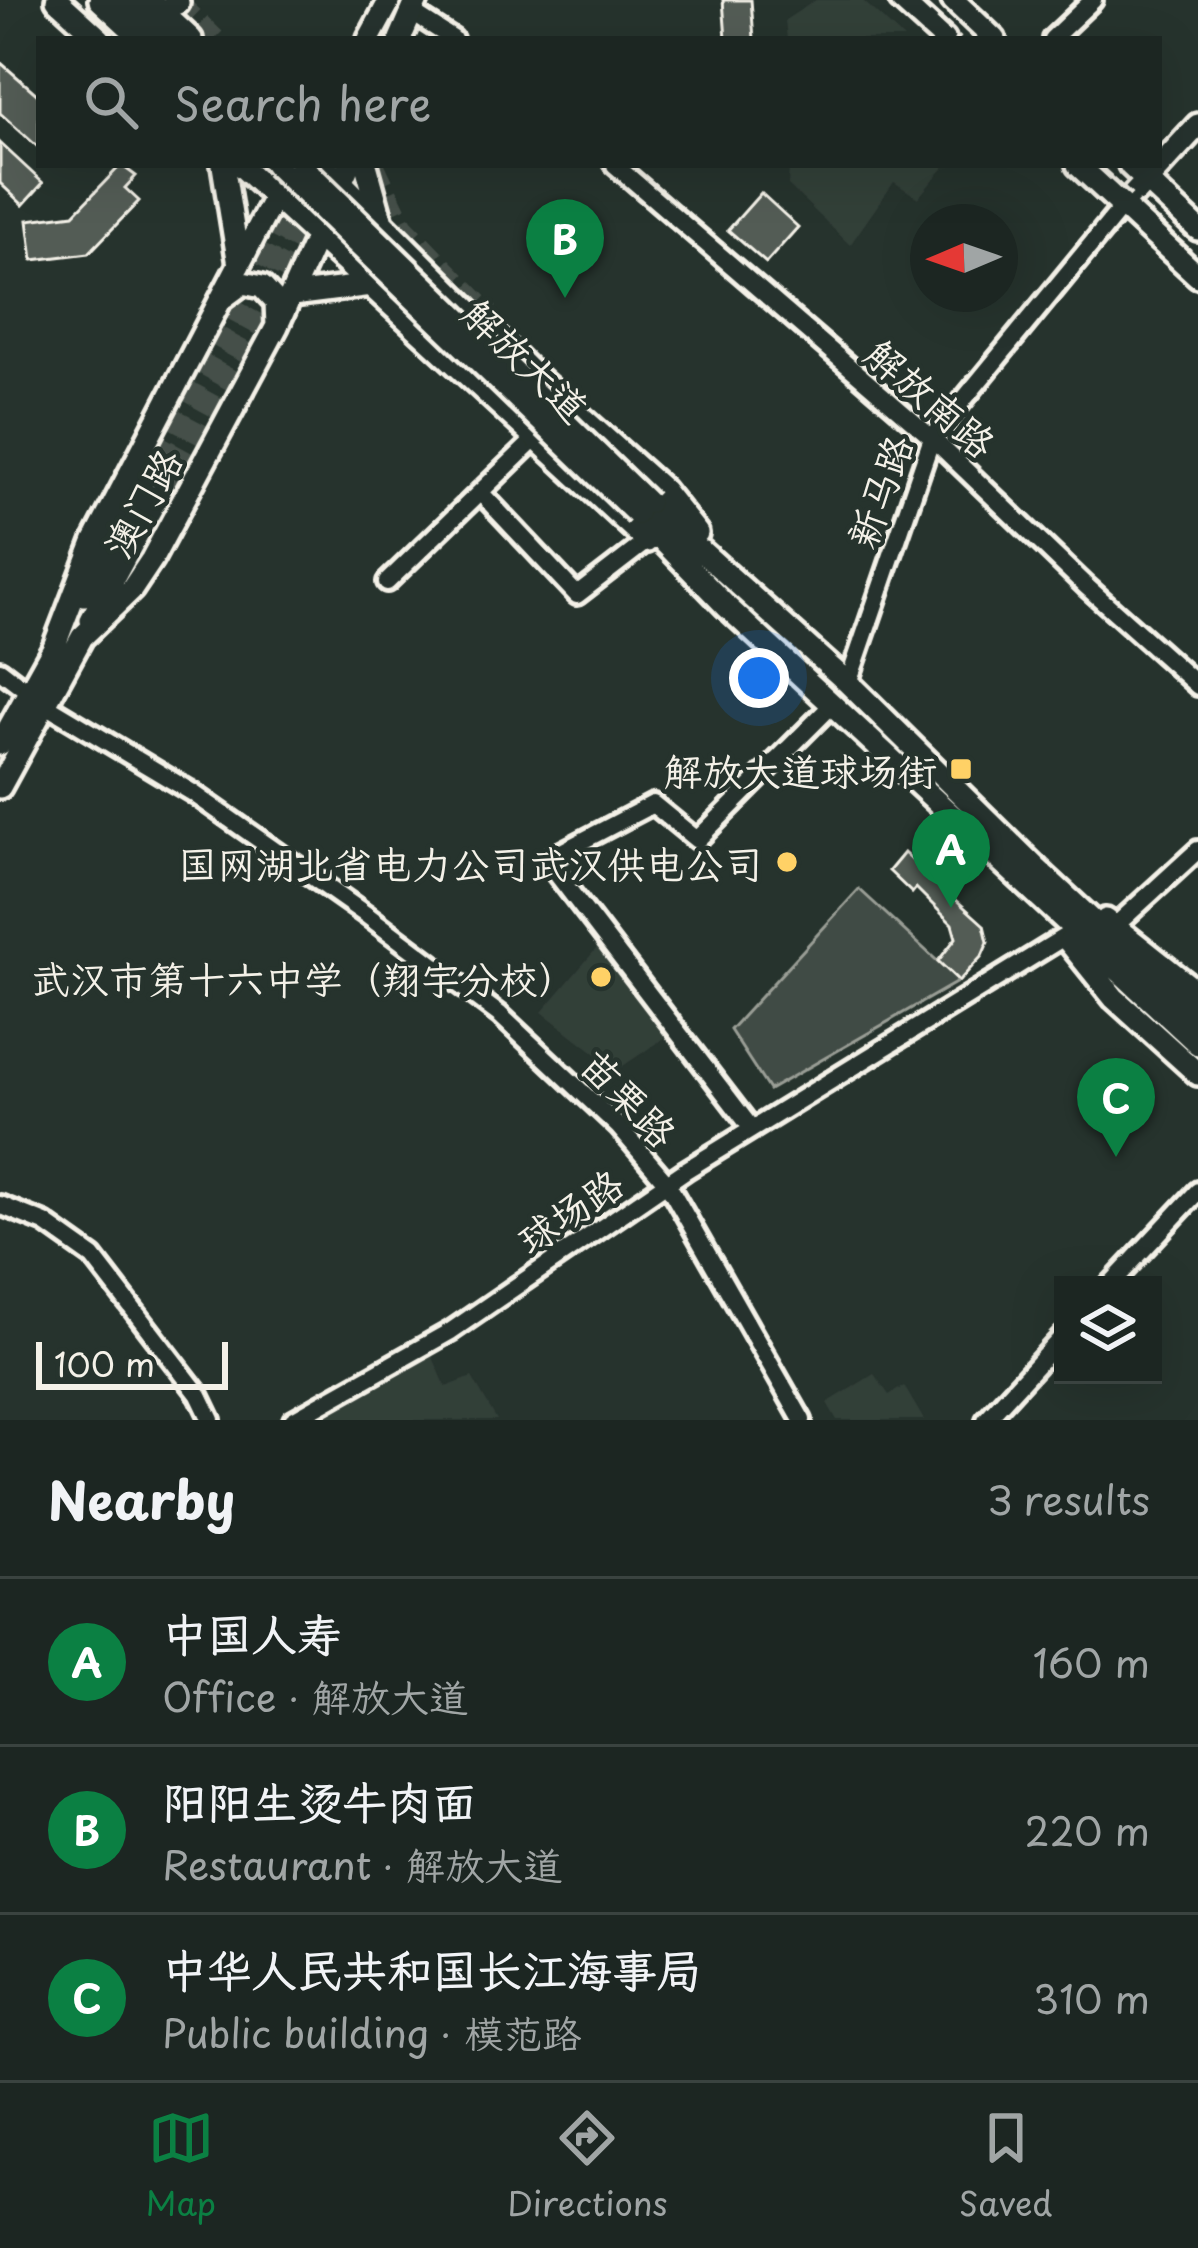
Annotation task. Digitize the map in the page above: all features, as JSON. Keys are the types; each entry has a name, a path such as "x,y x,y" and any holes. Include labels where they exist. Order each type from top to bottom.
{"main road":[{"path":"57,0 97,36"},
{"path":"100,0 139,36"},
{"path":"124,0 163,36"},
{"path":"149,0 188,36"},
{"path":"371,36 390,0"},
{"path":"901,0 941,36"},
{"path":"952,0 991,36"},
{"path":"401,36 414,6"},
{"name":"新马路","path":"1162,154 1198,125"},
{"path":"223,168 239,265"},
{"path":"243,168 274,195"},
{"name":"解放大道","path":"280,168 642,508"},
{"name":"澳门路","path":"0,787 38,699 95,540 274,195 296,168"},
{"name":"解放大道","path":"302,168 736,600 832,705 1029,876 1137,977 1198,1044"},
{"path":"368,168 381,220"},
{"path":"1081,168 1198,276"},
{"path":"1138,173 1198,229"},
{"name":"新马路","path":"1122,207 1138,173"},
{"name":"澳门路","path":"0,744 82,637 132,589 152,559 277,326 346,174"},
{"name":"解放大道","path":"346,174 381,220 531,372 663,490 736,600"},
{"name":"解放大道","path":"274,195 647,541 848,683 1029,876 1064,937 1114,998 1198,1074"},
{"path":"218,304 234,286 250,283 272,294 277,302 277,326"},
{"path":"292,295 371,285"},
{"path":"489,314 531,372"},
{"path":"54,646 151,489 82,637"},
{"name":"解放大道","path":"1029,876 1115,926 1198,993"},
{"name":"解放大道","path":"1137,977 1198,1019"}],"street":[{"path":"1055,36 1093,0"},
{"path":"414,6 449,36"},
{"name":"解放南路","path":"618,168 932,438 1198,686"},
{"name":"新马路","path":"848,683 932,438 1122,207"},
{"path":"387,582 535,439"},
{"path":"480,492 577,595 647,541"},
{"name":"苗栗路","path":"0,670 38,699 193,794 500,1015 619,1127 667,1183 802,1420"},
{"path":"752,1129 546,860 653,804 697,840 832,705"},
{"path":"1115,926 1198,850"},
{"name":"球场路","path":"297,1419 451,1331 667,1183 1064,937"},
{"path":"1119,1276 1198,1192"},
{"path":"0,1205 45,1223 93,1257 200,1394 211,1420"},
{"path":"986,1420 1054,1346"}],"shaded area":[{"path":"816,0 862,0 901,36 787,36 785,20"},
{"path":"789,168 943,168 918,198 894,182 850,245 788,185"},
{"path":"859,889 959,981 769,1090 730,1030"},
{"name":"武汉市第十六中学（翔宇分校）","path":"602,942 673,1032 617,1070 542,1012"},
{"path":"432,1355 446,1387 472,1377 497,1420 323,1420 322,1417"},
{"path":"874,1374 889,1395 904,1386 924,1420 837,1420 827,1403"}],"building":[{"path":"723,0 751,0 754,36 726,36"},
{"path":"0,62 36,93 36,145 0,113"},
{"path":"0,143 43,183 23,205 0,183"},
{"path":"118,168 136,176 125,188 139,201 89,253 33,260 28,220 74,214"},
{"path":"761,193 798,227 766,263 728,230"},
{"path":"904,853 984,925 988,942 982,956 959,981 938,961 956,938 952,924 916,888 912,893 889,871"}],"tunnel":[{"path":"178,3 212,36"},
{"path":"375,168 403,226 489,314"},
{"path":"159,494 323,188"},
{"path":"142,484 297,198"}],"railway":[{"path":"918,0 957,36"},
{"path":"1101,168 1198,258"}],"place":[{"name":"阳阳生烫牛肉面","path":"565,298"},
{"name":"解放大道球场街","path":"961,769"},
{"name":"国网湖北省电力公司武汉供电公司","path":"787,862"},
{"name":"中国人寿","path":"951,908"},
{"name":"武汉市第十六中学（翔宇分校）","path":"601,977"},
{"name":"中华人民共和国长江海事局","path":"1116,1157"}]}
